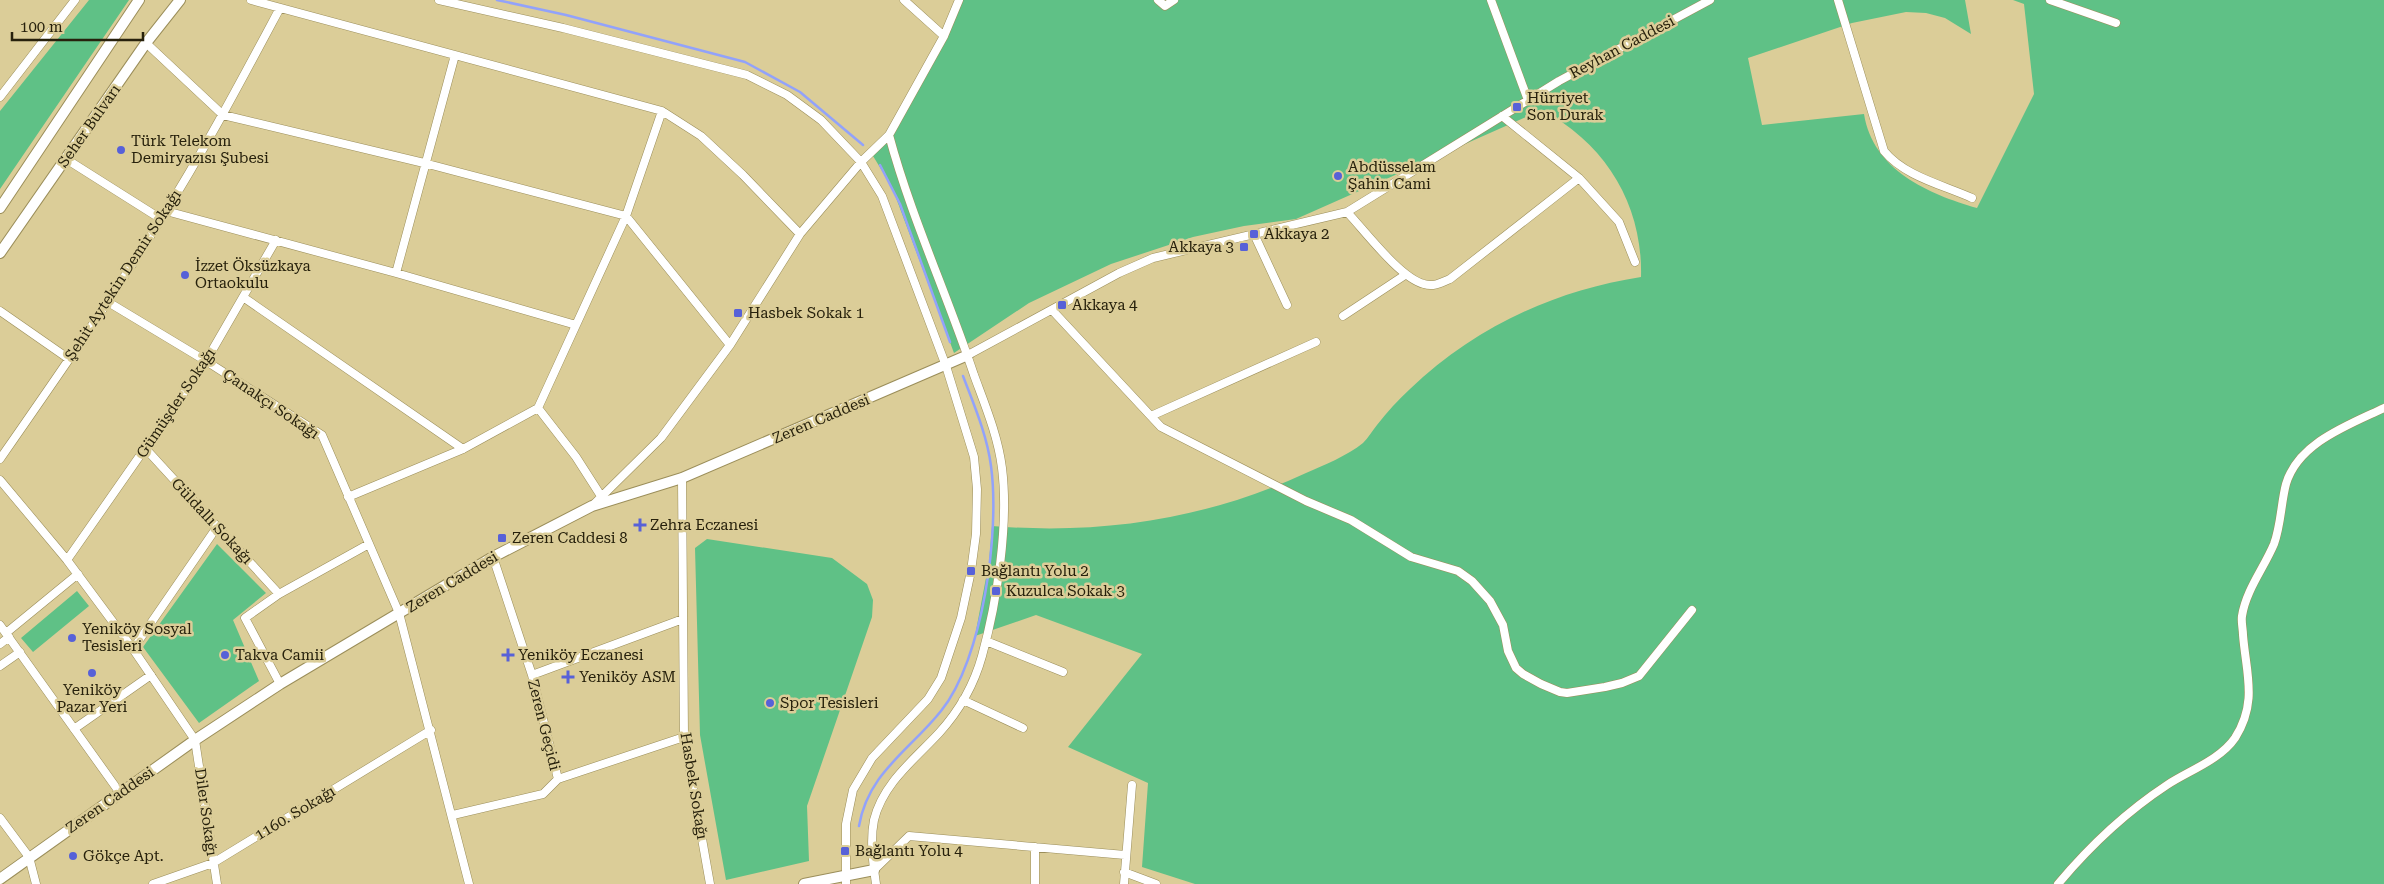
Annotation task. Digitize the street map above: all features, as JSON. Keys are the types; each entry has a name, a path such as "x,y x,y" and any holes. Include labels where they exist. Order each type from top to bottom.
{"street":[{"path":"0,97 75,0"},
{"name":"Seher Bulvarı","path":"0,208 139,0"},
{"name":"Seher Bulvarı","path":"0,253 146,44 180,0"},
{"path":"251,0 662,111 700,136 743,175 800,234"},
{"path":"439,0 572,30 747,75 787,95 821,120 861,162 882,196 946,366 974,457 978,489 971,570 961,618 941,678 928,699 872,758 853,790 846,824 846,879"},
{"path":"904,0 944,36"},
{"path":"592,506 661,438 730,345 800,234 861,162 889,134 944,36 959,0"},
{"path":"1158,0 1163,6 1167,6 1174,0"},
{"path":"1491,0 1528,100"},
{"name":"Reyhan Caddesi","path":"968,355 1119,273 1153,258 1347,212 1559,81 1710,0"},
{"path":"1838,0 1884,150 1892,161 1903,168 1972,198"},
{"path":"2050,0 2116,22"},
{"name":"Şehit Aytekin Demir Sokağı","path":"0,459 108,302 166,211 223,115 280,8"},
{"path":"146,44 223,115 424,163 626,216 730,345"},
{"path":"396,272 424,163 455,55"},
{"path":"348,497 463,449 538,408 626,216 662,111"},
{"path":"1502,116 1579,178 1619,222 1635,262"},
{"path":"876,884 873,827 881,802 899,774 940,732 964,700 977,672 986,641 998,573 1003,521 1003,479 994,433 968,355 908,199 889,134"},
{"path":"66,159 161,219"},
{"path":"1347,212 1405,275 1423,284 1432,286 1450,279 1579,178"},
{"path":"166,211 396,272 576,325"},
{"path":"1254,234 1287,305"},
{"name":"Gümüşder Sokağı","path":"67,560 206,361 276,240"},
{"path":"1343,316 1405,275"},
{"path":"243,297 463,449"},
{"name":"Çanakçı Sokağı","path":"108,302 206,361 322,435 399,613 470,884"},
{"path":"1052,310 1161,427 1306,500 1351,520 1411,557 1458,571 1465,576 1490,601 1503,625 1508,651 1516,668 1523,674 1560,692 1605,687 1639,676 1692,610"},
{"path":"0,311 69,359"},
{"path":"1150,416 1316,342"},
{"name":"Zeren Caddesi","path":"0,879 195,740 280,684 493,557 592,506 682,478 968,355"},
{"path":"538,408 576,457 601,496"},
{"path":"2058,884 2073,866 2117,824 2166,785 2221,753 2234,740 2243,724 2248,707 2249,688 2242,617 2249,593 2274,542 2291,470 2300,456 2313,446 2384,408"},
{"name":"Güldallı Sokağı","path":"145,448 278,594"},
{"name":"Hasbek Sokağı","path":"682,478 684,737 710,884"},
{"path":"0,480 78,574 133,649 195,740"},
{"path":"133,649 217,527"},
{"path":"280,684 245,618 278,594 369,544"},
{"name":"Zeren Geçidi","path":"493,557 532,675 558,779"},
{"path":"0,644 7,635 78,574"},
{"path":"532,675 684,619"},
{"path":"0,626 120,793"},
{"path":"986,641 1063,672"},
{"path":"0,666 20,652"},
{"path":"74,729 151,676"},
{"path":"964,700 1023,728"},
{"name":"1160. Sokağı","path":"153,884 213,863 431,730"},
{"path":"453,816 543,794 558,779 684,737"},
{"name":"Diler Sokağı","path":"195,740 217,884"},
{"path":"1124,884 1132,785"},
{"path":"0,818 29,857 36,884"},
{"path":"804,884 846,879 874,870 909,836 1125,855"},
{"path":"1035,847 1035,884"},
{"path":"1124,872 1156,884"}],"green space":[{"path":"89,0 129,0 0,189 0,111"},
{"path":"958,0 1965,0 1971,34 1945,18 1926,13 1906,12 1852,23 1748,58 1762,125 1864,114 1869,134 1891,165 1922,187 1977,208 2034,94 2024,4 2013,0 2384,0 2384,884 1195,884 1142,867 1148,783 1068,747 1142,654 1036,615 975,636 989,562 992,526 1073,528 1153,520 1230,502 1269,489 1328,463 1363,443 1401,397 1435,367 1461,347 1488,330 1546,302 1608,283 1641,277 1640,251 1635,225 1627,201 1616,179 1602,159 1585,140 1565,124 1542,110 1296,219 1244,226 1193,237 1111,264 1029,303 954,353 892,187 873,156 890,137"},
{"name":"Spor Tesisleri","path":"707,539 832,558 867,584 873,600 872,617 807,806 809,861 726,880 700,735 695,548"},
{"path":"217,544 266,593 233,620 259,681 199,723 143,647"},
{"path":"77,591 89,606 33,652 21,638"}],"waterway":[{"path":"497,0 566,15 745,62 800,92 863,145"},
{"path":"880,165 900,204 950,342"},
{"path":"859,826 864,807 880,777 941,711 956,688 968,660 978,628 990,559 993,493 991,466 986,443 980,420 963,376"}],"place":[{"name":"Hürriyet Son Durak","path":"1517,107"},
{"name":"Türk Telekom Demiryazısı Şubesi","path":"121,150"},
{"name":"Abdüsselam Şahin Cami","path":"1338,176"},
{"name":"Akkaya 2","path":"1254,234"},
{"name":"Akkaya 3","path":"1244,247"},
{"name":"İzzet Öksüzkaya Ortaokulu","path":"185,275"},
{"name":"Akkaya 4","path":"1062,305"},
{"name":"Hasbek Sokak 1","path":"738,313"},
{"name":"Zehra Eczanesi","path":"640,525"},
{"name":"Zeren Caddesi 8","path":"502,538"},
{"name":"Bağlantı Yolu 2","path":"971,571"},
{"name":"Kuzulca Sokak 3","path":"996,591"},
{"name":"Yeniköy Sosyal Tesisleri","path":"72,638"},
{"name":"Takva Camii","path":"225,655"},
{"name":"Yeniköy Eczanesi","path":"508,655"},
{"name":"Yeniköy Pazar Yeri","path":"92,673"},
{"name":"Yeniköy ASM","path":"568,677"},
{"name":"Spor Tesisleri","path":"770,703"},
{"name":"Bağlantı Yolu 4","path":"845,851"},
{"name":"Gökçe Apt.","path":"73,856"}]}
